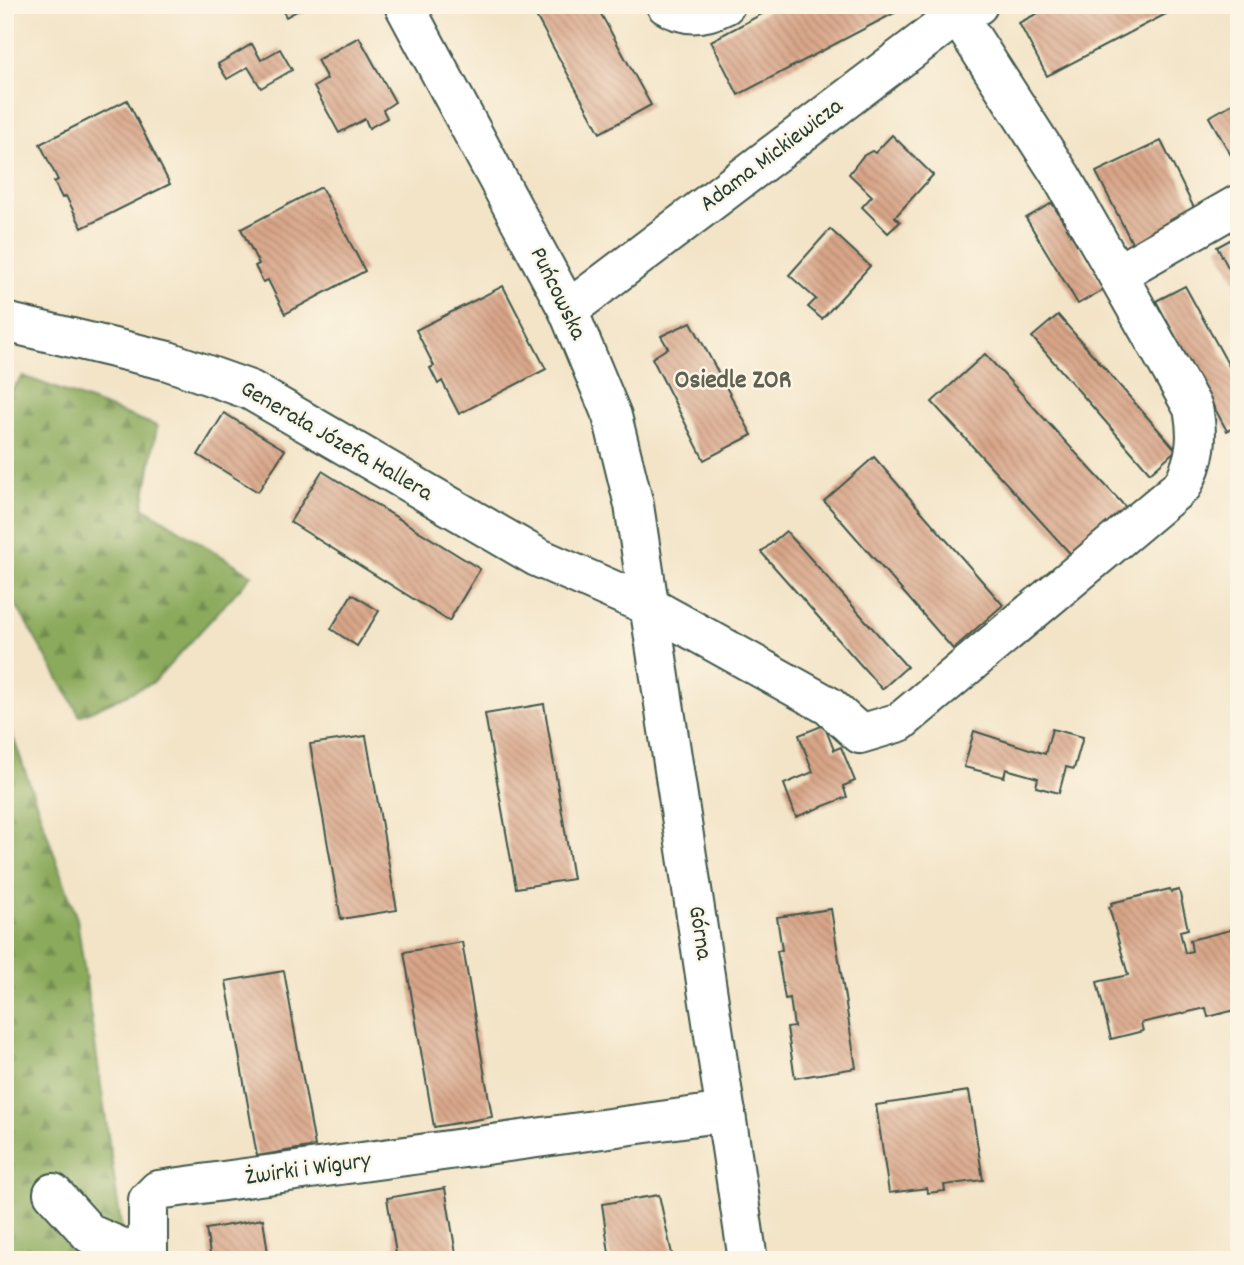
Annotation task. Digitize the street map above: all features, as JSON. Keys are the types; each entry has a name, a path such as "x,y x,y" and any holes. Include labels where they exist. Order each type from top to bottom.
{"street":[{"name":"Puńcowska","path":"404,5 568,310 612,416 634,505 649,606"},
{"path":"666,5 680,14 711,12 725,5"},
{"name":"Adama Mickiewicza","path":"568,310 962,9"},
{"path":"962,9 1117,274 1239,204"},
{"name":"Generała Józefa Hallera","path":"5,321 168,361 250,390 537,557 649,606 829,706 860,734 900,722 1183,485 1194,463 1198,433 1194,408 1117,274"},
{"name":"Górna","path":"649,606 748,1260"},
{"name":"Żwirki i Wigury","path":"148,1260 148,1200 158,1190 726,1112"},
{"path":"53,1193 90,1234 148,1260"}],"green space":[{"path":"23,376 157,426 143,507 252,575 154,682 80,716 5,586 5,398"},
{"path":"5,733 12,734 77,919 126,1260 5,1260"}],"building":[{"path":"280,5 308,5 286,17"},
{"path":"530,5 596,5 651,105 600,133"},
{"path":"779,5 895,5 898,11 738,95 711,41"},
{"path":"1053,5 1183,5 1047,76 1019,23"},
{"path":"359,37 395,102 383,110 387,118 369,128 365,119 339,133 314,87 327,79 317,60"},
{"path":"252,44 261,60 280,49 292,70 261,88 248,67 227,79 218,64"},
{"path":"127,100 170,184 82,228 66,196 62,198 54,182 58,180 40,144"},
{"path":"1239,100 1239,169 1209,117"},
{"path":"892,135 933,175 895,217 900,222 888,233 862,207 872,196 849,174 863,156 872,151 875,153"},
{"path":"1161,141 1197,214 1133,245 1096,172"},
{"path":"321,187 365,271 285,314 268,280 263,282 255,266 259,264 241,229"},
{"path":"1052,203 1104,289 1078,304 1026,218"},
{"path":"830,229 870,266 822,319 808,307 816,299 789,275"},
{"path":"1239,235 1239,287 1217,247"},
{"path":"503,286 546,369 459,414 442,381 438,384 430,368 434,366 416,330"},
{"path":"1185,286 1239,384 1239,425 1227,431 1156,301"},
{"path":"1058,315 1176,450 1150,473 1032,337"},
{"path":"691,322 752,435 704,460 652,358 668,348 661,336"},
{"path":"985,354 1130,512 1077,561 932,402"},
{"path":"224,413 285,450 258,492 198,455"},
{"path":"874,457 1003,605 953,649 824,501"},
{"path":"322,471 480,569 449,621 290,522"},
{"path":"786,531 907,667 882,689 761,552"},
{"path":"352,594 379,611 357,646 331,629"},
{"path":"544,704 573,879 516,888 485,714"},
{"path":"824,725 834,750 841,747 855,781 843,786 847,797 796,817 784,784 813,772 799,735"},
{"path":"1052,729 1083,737 1074,769 1066,767 1059,793 1036,787 1038,778 1006,769 1004,777 964,767 974,731 1045,754"},
{"path":"366,736 397,910 341,919 310,744"},
{"path":"1170,889 1171,892 1179,890 1188,929 1180,931 1185,953 1192,951 1190,940 1239,928 1239,1009 1208,1017 1206,1008 1141,1023 1143,1031 1111,1039 1097,982 1128,975 1109,907 1112,906 1111,903"},
{"path":"831,909 856,1068 795,1078 787,1028 794,1027 790,998 785,999 777,951 782,950 777,917"},
{"path":"462,942 492,1117 434,1127 404,952"},
{"path":"284,971 315,1146 257,1156 226,981"},
{"path":"969,1091 983,1180 944,1185 945,1191 928,1193 927,1188 889,1193 876,1105"},
{"path":"445,1188 457,1260 397,1260 387,1198"},
{"path":"659,1195 672,1254 647,1260 610,1260 602,1204"},
{"path":"263,1219 269,1260 211,1260 206,1229"}],"district":[{"name":"Osiedle ZOR","path":"733,381"}]}
